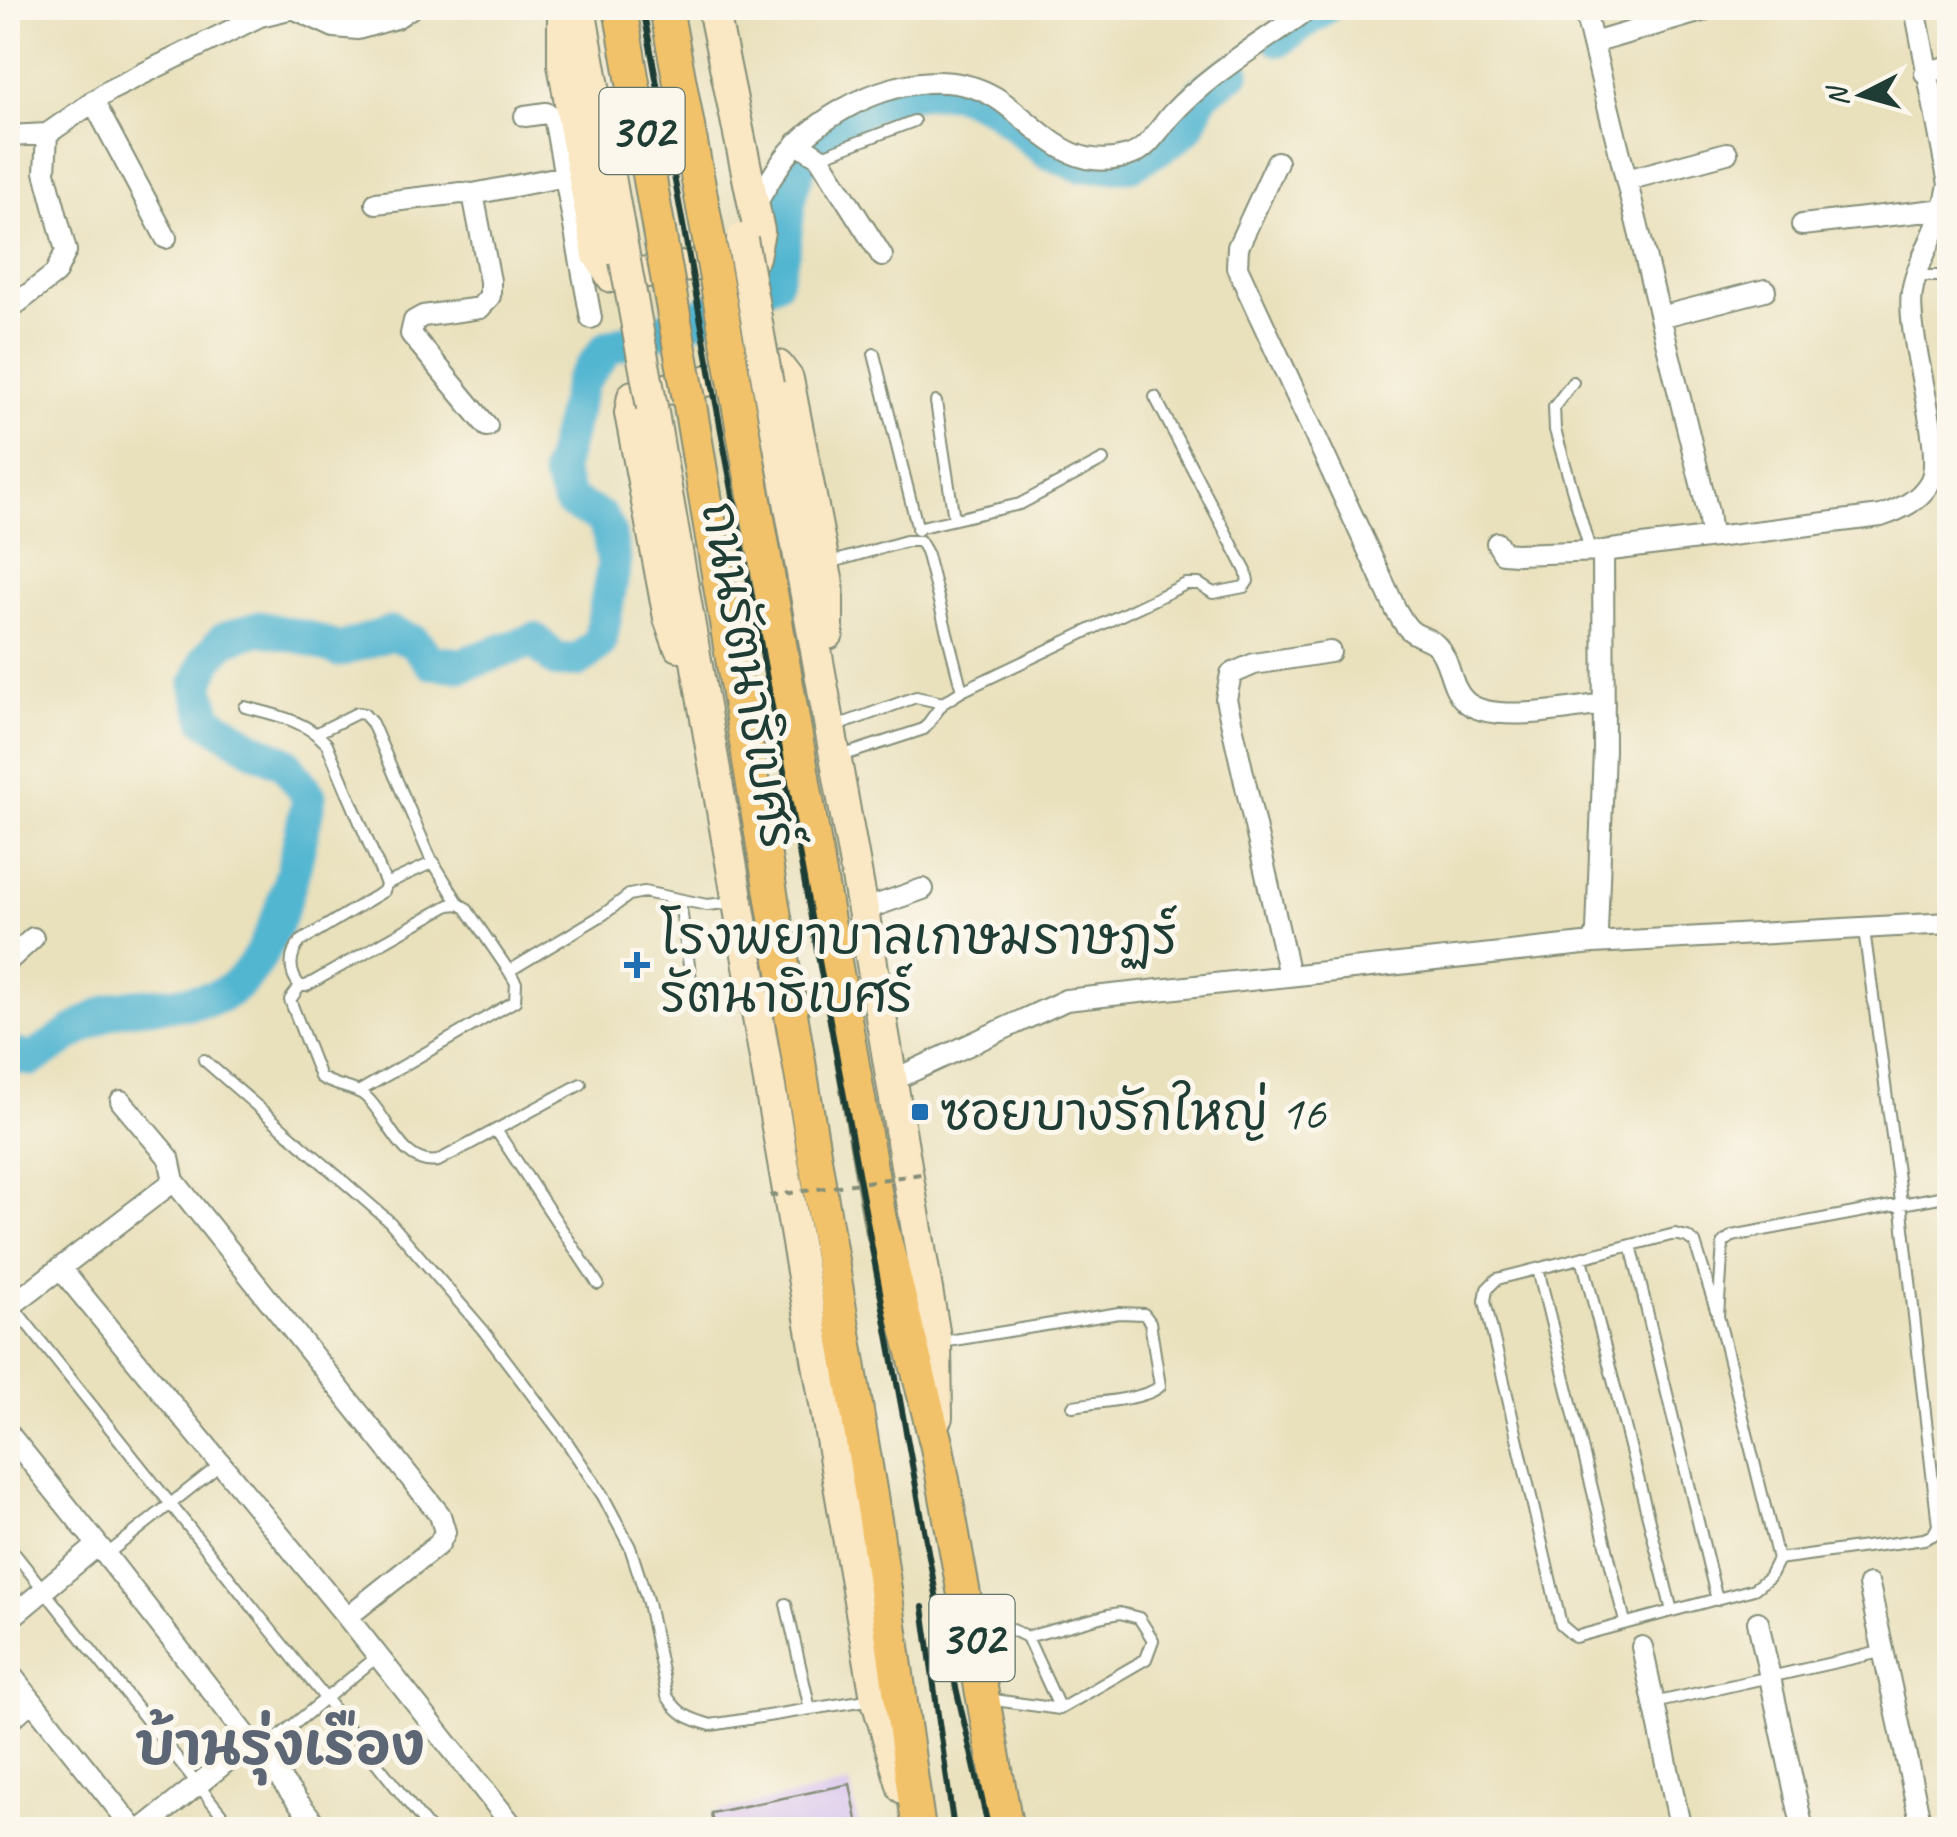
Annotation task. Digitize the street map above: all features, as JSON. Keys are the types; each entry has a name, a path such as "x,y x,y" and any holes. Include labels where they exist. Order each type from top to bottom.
{"main road":[{"path":"563,8 562,64 574,175 598,254 612,277 754,256 759,231 713,8"},
{"name":"ถนนรัตนาธิเบศร์","path":"580,8 711,733 736,902 876,1698 917,1830"},
{"name":"ถนนรัตนาธิเบศร์","path":"620,8 876,1526 917,1830"},
{"name":"ถนนรัตนาธิเบศร์","path":"666,8 726,242"},
{"name":"ถนนรัตนาธิเบศร์","path":"699,8 726,242 880,1220 937,1447 1007,1830"},
{"path":"711,733 668,618 630,413 634,396 778,366 788,379 828,584 831,733"},
{"name":"ถนนรัตนาธิเบศร์","path":"752,388 831,733 863,910 936,1343 937,1447"}],"street":[{"path":"8,136 25,132 47,134 93,101 260,16 293,8 334,27 358,29 396,18 412,8"},
{"path":"754,205 809,150 830,118 867,98 916,82 960,83 999,100 1050,144 1102,160 1127,156 1143,150 1196,92 1310,8"},
{"path":"1584,8 1711,536"},
{"path":"1497,543 1503,553 1516,554 1596,550 1881,516 1908,506 1932,480 1934,454 1913,326 1912,294 1945,209 1948,184 1915,8"},
{"path":"1593,42 1702,12"},
{"path":"1925,73 1950,66"},
{"path":"93,101 166,238"},
{"path":"525,116 546,113 554,117 574,175 591,318"},
{"path":"8,310 55,274 66,252 44,172 47,134"},
{"path":"809,150 882,256"},
{"path":"1627,180 1727,153"},
{"path":"1277,162 1238,247 1237,267 1396,610 1410,630 1435,643 1465,702 1482,712 1520,713 1604,704"},
{"path":"376,203 461,192 473,194 574,175"},
{"path":"473,194 490,296 480,308 424,316 414,321 411,334 488,426"},
{"path":"1802,225 1945,209"},
{"path":"1660,317 1766,290"},
{"path":"1592,944 1597,931 1604,704 1596,550"},
{"path":"1289,975 1226,698 1231,674 1254,664 1330,652"},
{"path":"863,910 922,889"},
{"path":"891,1081 1066,1000 1592,944 1950,923"},
{"path":"8,961 33,938"},
{"path":"121,1101 170,1158 174,1181 440,1515 444,1532 439,1544 347,1616"},
{"path":"10,1306 174,1181"},
{"path":"60,1268 347,1616 516,1830"},
{"path":"12,1446 102,1550 320,1830"},
{"path":"8,1620 102,1550"},
{"path":"1869,1585 1922,1830"},
{"path":"1758,1622 1803,1830"},
{"path":"1642,1648 1681,1830"},
{"path":"8,1671 138,1830 255,1748"},
{"path":"8,1722 31,1702"}],"lane":[{"path":"809,150 914,121"},
{"path":"1917,276 1950,276"},
{"path":"874,354 962,691"},
{"path":"1573,382 1554,408 1555,430 1596,550"},
{"path":"831,733 924,729 942,702 1186,584 1199,584 1213,593 1244,588 1248,581 1246,571 1155,397"},
{"path":"936,402 954,518"},
{"path":"917,528 1020,504 1103,460"},
{"path":"824,564 920,540"},
{"path":"831,733 916,697 942,702"},
{"path":"246,708 283,716 317,733 327,744 386,884 384,890 300,940 290,958 300,986"},
{"path":"317,733 357,714 364,714 372,723 434,862 516,984 515,1001 358,1092"},
{"path":"386,884 434,862"},
{"path":"509,970 630,895 644,892 708,905 736,902"},
{"path":"680,901 696,1008"},
{"path":"300,986 437,911 459,904"},
{"path":"1778,1559 1924,1539 1938,1526 1901,1202 1864,930"},
{"path":"300,986 290,1000 320,1076 340,1088 366,1096 406,1150 428,1162 581,1084"},
{"path":"204,1060 389,1222 483,1330 560,1433 603,1496 630,1547 648,1603 668,1696 675,1708 686,1718 711,1725 876,1698"},
{"path":"496,1130 598,1284"},
{"path":"1718,1316 1723,1243 1727,1238 1950,1195"},
{"path":"1674,1234 1687,1236 1695,1244 1718,1316 1778,1559 1764,1584 1575,1637 1561,1625 1484,1301 1487,1289 1498,1279 1631,1245 1674,1234"},
{"path":"1631,1245 1717,1600"},
{"path":"1582,1258 1672,1611"},
{"path":"1538,1269 1624,1622"},
{"path":"10,1306 430,1830"},
{"path":"936,1343 1118,1314 1144,1314 1150,1322 1160,1386 1154,1392 1072,1406"},
{"path":"102,1550 172,1504 221,1464"},
{"path":"8,1545 234,1830"},
{"path":"786,1604 810,1709"},
{"path":"966,1607 1026,1637 1060,1709"},
{"path":"983,1699 1060,1709 1146,1659 1153,1640 1139,1618 1120,1613 1026,1637"},
{"path":"1653,1704 1885,1651"},
{"path":"255,1748 327,1698 378,1656"}],"path":[{"path":"770,1196 921,1174"}],"building":[{"path":"850,1784 859,1830 714,1830 711,1813"}],"waterway":[{"path":"1280,39 1324,8"},
{"path":"8,1054 32,1059 118,1009 216,997 237,985 269,938 291,878 309,796 285,763 207,719 197,685 207,659 224,639 260,628 339,650 391,633 414,642 431,662 461,665 534,640 557,661 579,660 600,642 614,564 609,534 601,518 569,501 558,473 581,382 607,348 691,320 775,280 790,192 805,149 834,126 870,106 918,91 958,91 994,107 1046,151 1081,165 1129,165 1188,126 1203,92 1233,72"}],"railway":[{"path":"643,8 942,1627 989,1830"},
{"path":"923,1607 954,1830"}],"place":[{"name":"โรงพยาบาลเกษมราษฏร์ รัตนาธิเบศร์","path":"637,965"},
{"name":"ซอยบางรักใหญ่ 16","path":"920,1112"}],"district":[{"name":"บ้านรุ่งเรือง","path":"280,1746"}]}
